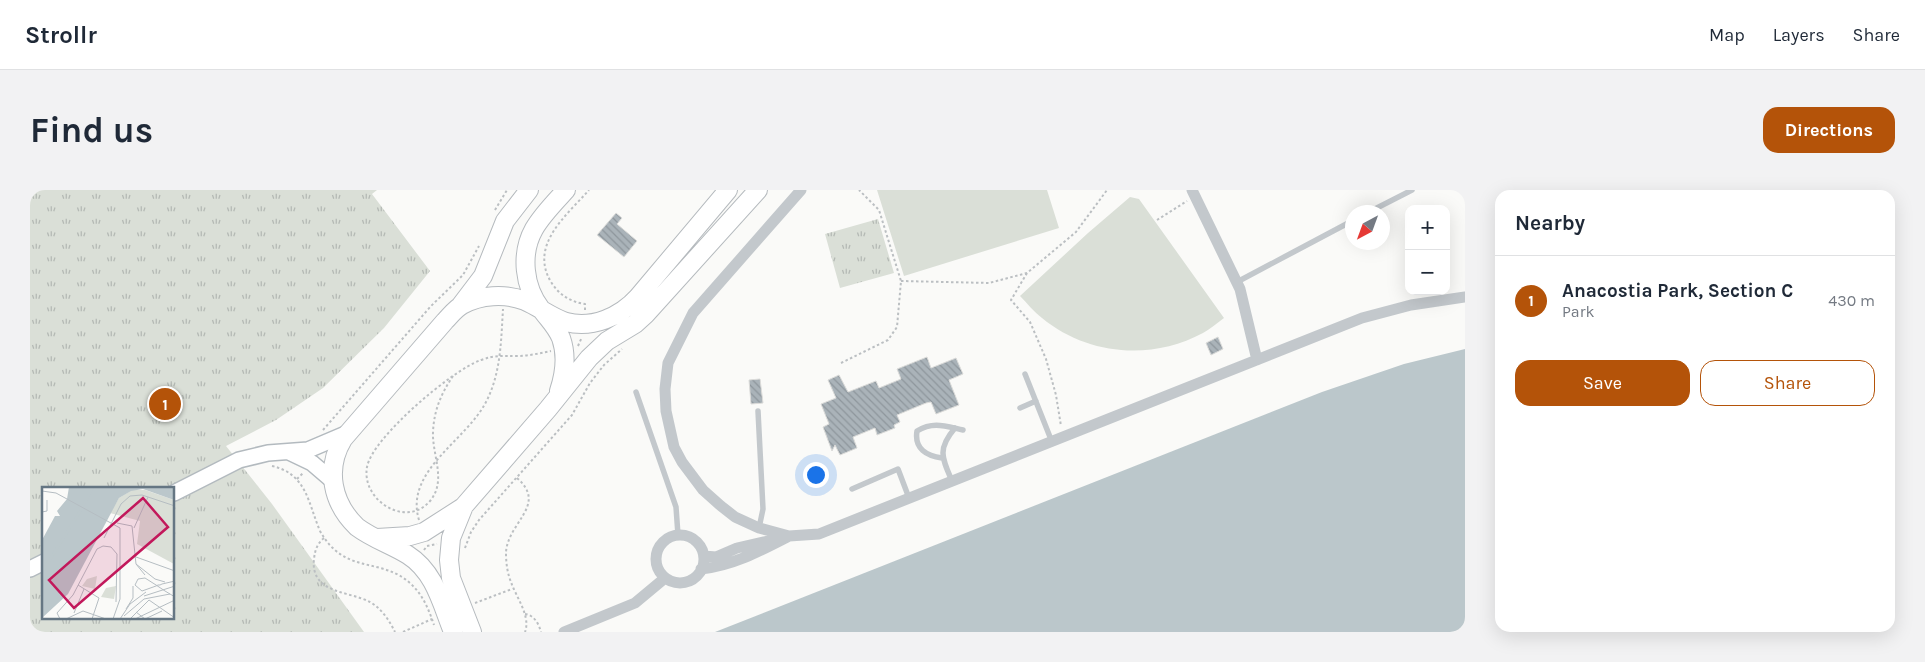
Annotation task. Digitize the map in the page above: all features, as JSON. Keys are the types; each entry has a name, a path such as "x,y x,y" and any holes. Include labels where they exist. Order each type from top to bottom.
{"main road":[{"path":"453,632 434,584 427,572 408,555 364,532 350,520 337,498 332,481 333,466 337,451 348,433 445,321 461,306 483,276 505,221 529,190"},
{"path":"558,396 564,373 564,349 557,329 541,310 532,295 527,282 525,266 527,249 535,228 566,190"},
{"path":"461,306 482,299 504,296 525,301 565,322 584,324 600,321 621,312 638,297 728,190"},
{"path":"377,538 403,537 424,532 464,506 595,351 607,341 635,324 646,314 758,190"},
{"path":"464,506 450,538 449,560 451,578 472,632"}],"street":[{"path":"790,536 759,528 735,517 692,477 674,447 666,411 665,389 668,363 693,314 801,190"},
{"path":"1194,193 1240,289 1257,360"},
{"path":"704,556 716,557 737,548 790,536 819,534 1378,313 1411,305 1465,297"},
{"path":"175,492 239,460 258,455 314,448 348,433"},
{"path":"288,452 312,463 332,481"},
{"path":"678,535 692,538 702,549 704,556 701,569 696,576 689,581 681,583 665,578 657,566 656,552 665,540 678,535"},
{"path":"701,569 720,567 743,560 790,536"},
{"path":"30,569 42,563"},
{"path":"564,632 635,603 665,578"}],"lane":[{"path":"1383,205 1412,190"},
{"path":"1237,282 1345,225"},
{"path":"1025,374 1052,442"},
{"path":"636,392 676,507 678,535"},
{"path":"1020,408 1036,401"},
{"path":"758,410 763,509 759,528"},
{"path":"942,458 923,452 917,444 917,432 926,426 936,424 963,430"},
{"path":"952,481 942,458 946,439 956,428"},
{"path":"852,489 898,469 909,498"}],"path":[{"path":"492,215 507,190"},
{"path":"585,311 585,304 568,299 552,284 546,272 544,254 546,242 552,232 589,190"},
{"path":"841,363 888,340 897,327 901,281 879,210 859,190"},
{"path":"1061,431 1056,396 1046,359 1030,322 1010,300 1027,273 1076,232 1107,190"},
{"path":"1158,220 1194,193"},
{"path":"319,433 437,299 463,275 479,246"},
{"path":"901,281 988,283 1027,273"},
{"path":"421,524 417,510 417,494 420,484 437,460 477,416 492,387 500,354 503,308"},
{"path":"584,333 578,346 584,352"},
{"path":"453,376 440,398 434,417 433,434 439,473 436,490 429,502 417,510 397,511 379,501 369,487 366,474 367,465 373,453 401,421 439,386 453,376 472,364 500,354 517,356 548,352"},
{"path":"465,545 479,520 572,415 590,383 604,365"},
{"path":"269,466 285,471 301,484 324,538 336,551 351,561 384,569 400,576 418,591 435,626"},
{"path":"517,478 526,485 529,496 528,505 513,530 506,548 507,570 525,614 527,625 525,632"},
{"path":"324,538 318,543 313,565 322,584 332,590 370,602 381,610 395,632"},
{"path":"422,552 427,546 439,544"},
{"path":"400,576 404,572"},
{"path":"474,603 513,588"},
{"path":"525,614 533,618 541,632"},
{"path":"403,632 432,619"}],"green space":[{"path":"30,190 377,190 372,194 430,271 384,328 323,388 276,420 226,446 272,504 364,632 30,632"},
{"path":"877,190 1047,190 1059,228 904,276"},
{"path":"1130,197 1139,199 1224,318 1203,333 1183,342 1162,348 1141,350 1120,350 1099,346 1079,340 1060,330 1039,316 1020,296"},
{"path":"878,219 894,273 840,288 825,234"}],"shaded area":[{"path":"1465,349 1465,632 715,632 1322,392 1404,364"}],"building":[{"path":"616,213 622,218 617,224 637,241 624,257 597,235"},
{"path":"1218,337 1223,349 1211,355 1206,343"},
{"path":"927,357 931,368 956,358 963,374 949,380 959,405 936,414 931,402 926,403 897,415 900,422 894,425 895,428 877,435 875,428 853,437 857,448 840,455 835,445 832,451 823,427 829,424 821,404 836,398 828,380 839,375 848,392 876,381 879,388 901,379 897,369"},
{"path":"760,379 763,403 751,404 749,380"}],"place":[{"name":"Anacostia Park, Section C","path":"165,404"}]}
